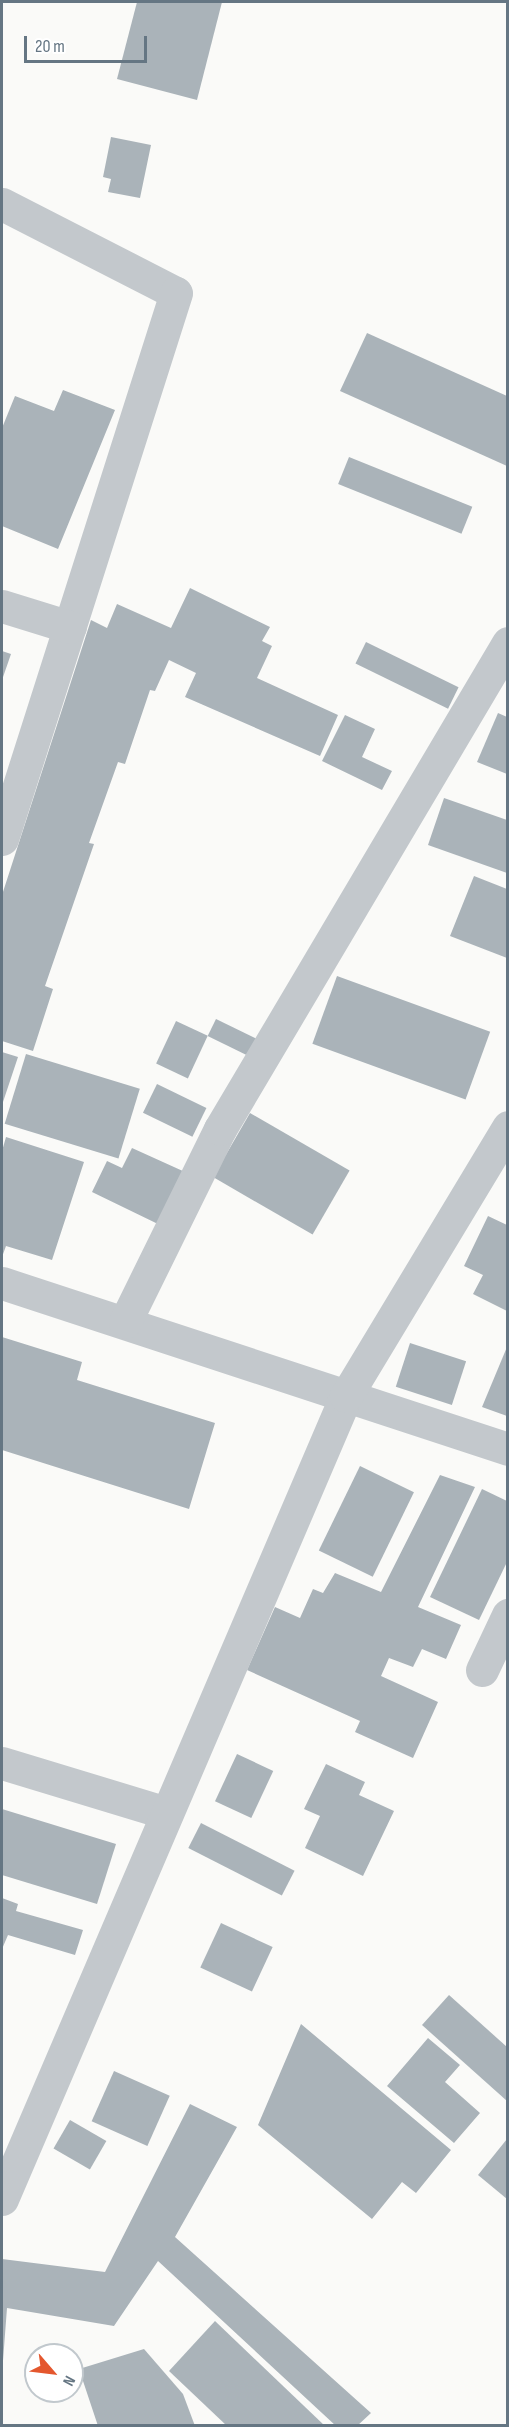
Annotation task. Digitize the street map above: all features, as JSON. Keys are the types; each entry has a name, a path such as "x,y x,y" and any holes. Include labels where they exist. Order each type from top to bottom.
{"street":[{"path":"2,204 176,293 2,839"},
{"path":"2,606 70,627"},
{"path":"125,1322 220,1129 507,643"},
{"path":"2,2199 346,1396 507,1127"},
{"path":"2,1283 507,1449"},
{"path":"482,1670 507,1615"},
{"path":"2,1762 167,1813"}],"building":[{"path":"137,2 222,2 197,100 117,79"},
{"path":"111,137 151,145 140,198 108,192 111,179 103,177"},
{"path":"367,333 507,396 507,466 340,391"},
{"path":"63,390 115,410 58,549 2,526 2,428 15,396 54,411"},
{"path":"349,457 472,507 461,534 338,484"},
{"path":"190,588 270,627 262,641 272,646 257,678 338,715 320,756 185,697 196,673 169,660 155,691 150,690 125,764 118,762 89,843 94,844 45,986 53,989 33,1051 2,1041 2,895 91,620 107,628 117,604 171,628"},
{"path":"366,642 459,687 448,709 355,664"},
{"path":"2,651 11,654 2,680"},
{"path":"498,713 507,717 507,774 477,762"},
{"path":"345,715 375,729 362,757 392,771 382,790 322,761"},
{"path":"444,798 507,820 507,873 428,845"},
{"path":"474,876 507,889 507,958 450,936"},
{"path":"337,976 490,1032 466,1099 312,1044"},
{"path":"216,1019 261,1041 253,1058 208,1036"},
{"path":"176,1021 208,1036 188,1078 156,1064"},
{"path":"2,1052 18,1057 2,1105"},
{"path":"26,1054 140,1089 118,1159 5,1124"},
{"path":"157,1084 206,1108 192,1137 143,1113"},
{"path":"250,1113 350,1170 313,1235 213,1177"},
{"path":"6,1137 84,1162 52,1260 6,1246 2,1257 2,1151"},
{"path":"132,1148 185,1172 160,1225 92,1192 107,1161 122,1168"},
{"path":"488,1216 507,1225 507,1311 473,1294 483,1275 464,1266"},
{"path":"2,1337 82,1362 77,1380 215,1423 189,1509 2,1450"},
{"path":"410,1343 466,1361 452,1405 396,1387"},
{"path":"507,1347 507,1416 482,1407"},
{"path":"360,1466 414,1492 373,1577 319,1550"},
{"path":"440,1475 475,1487 418,1607 461,1625 446,1659 422,1649 413,1667 389,1658 381,1676 438,1702 413,1758 355,1732 360,1721 247,1670 275,1607 300,1618 313,1589 323,1593 335,1573 381,1592"},
{"path":"482,1489 507,1501 507,1562 479,1620 430,1597"},
{"path":"237,1754 273,1771 251,1818 215,1801"},
{"path":"326,1764 365,1782 359,1795 394,1811 363,1876 305,1848 320,1816 304,1809"},
{"path":"2,1809 116,1844 97,1904 2,1875"},
{"path":"201,1823 295,1871 282,1896 188,1848"},
{"path":"2,1898 18,1904 16,1911 83,1930 75,1955 8,1935 2,1949"},
{"path":"221,1923 273,1947 252,1991 200,1967"},
{"path":"449,1995 507,2047 507,2101 422,2025"},
{"path":"301,2024 451,2150 416,2193 402,2182 372,2219 258,2125"},
{"path":"428,2038 460,2065 445,2082 480,2113 454,2143 387,2086"},
{"path":"114,2071 170,2096 147,2146 92,2121"},
{"path":"190,2104 237,2127 175,2237 371,2413 357,2426 336,2426 158,2261 114,2326 7,2308 2,2374 2,2259 105,2272"},
{"path":"70,2120 106,2141 90,2170 54,2149"},
{"path":"507,2139 507,2199 478,2175"},
{"path":"215,2321 325,2426 227,2426 169,2371"},
{"path":"144,2349 183,2394 195,2426 98,2426 84,2384 84,2367"}]}
